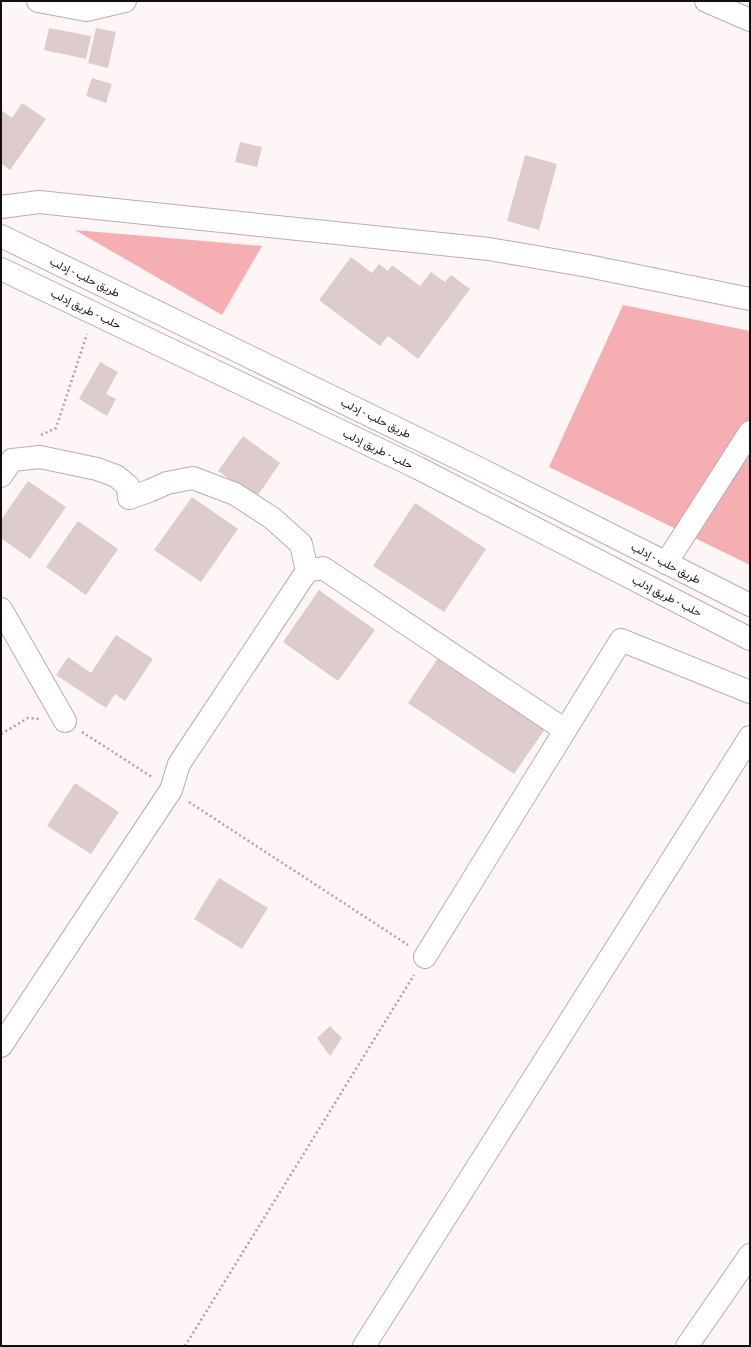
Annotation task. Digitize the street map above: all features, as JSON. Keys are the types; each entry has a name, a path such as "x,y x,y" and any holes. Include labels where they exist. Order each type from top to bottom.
{"main road":[{"path":"38,1 86,10 126,1"},
{"path":"715,3 750,20"},
{"path":"1,207 39,202 489,249 588,266 750,298"},
{"name":"طريق حلب - إدلب","path":"1,236 469,463 750,605"},
{"name":"حلب - طريق إدلب","path":"1,268 418,468 750,639"},
{"path":"666,563 750,432"},
{"path":"1,476 12,460 40,457 97,469 116,476 128,486 129,498 167,483 193,478 235,494 272,518 301,544 307,571"},
{"path":"1,1046 171,790 179,764 307,571 323,568 565,730"},
{"path":"1,609 65,721"},
{"path":"425,957 621,640 750,692"},
{"path":"364,1346 750,737"},
{"path":"688,1346 750,1255"}],"path":[{"path":"38,436 56,428 89,328"},
{"path":"1,734 28,718 65,721 425,957 185,1346"}],"shaded area":[{"path":"75,230 262,246 222,315"},
{"path":"623,305 750,331 750,565 549,467"}],"building":[{"path":"49,28 91,36 86,59 44,50"},
{"path":"96,28 116,32 108,68 88,63"},
{"path":"92,78 112,84 106,103 86,96"},
{"path":"22,103 46,119 10,170 1,163 1,110 12,118"},
{"path":"240,142 262,147 257,167 235,162"},
{"path":"525,155 557,164 539,230 507,221"},
{"path":"351,257 372,273 379,264 388,271 392,265 420,286 431,272 445,282 451,275 470,289 418,359 388,336 380,346 319,300"},
{"path":"100,362 118,372 106,394 116,399 107,416 79,399"},
{"path":"243,436 280,463 256,498 218,471"},
{"path":"28,481 66,507 30,559 1,538 1,520"},
{"path":"192,497 238,529 201,582 154,550"},
{"path":"415,503 486,549 444,612 373,566"},
{"path":"78,521 118,549 86,595 46,567"},
{"path":"319,590 375,630 338,681 283,642"},
{"path":"116,635 153,659 125,701 115,694 106,708 56,675 68,657 91,673"},
{"path":"438,658 545,729 514,774 408,703"},
{"path":"75,783 119,812 91,854 47,826"},
{"path":"219,878 268,908 242,949 194,919"},
{"path":"330,1026 342,1038 330,1056 317,1038"}]}
